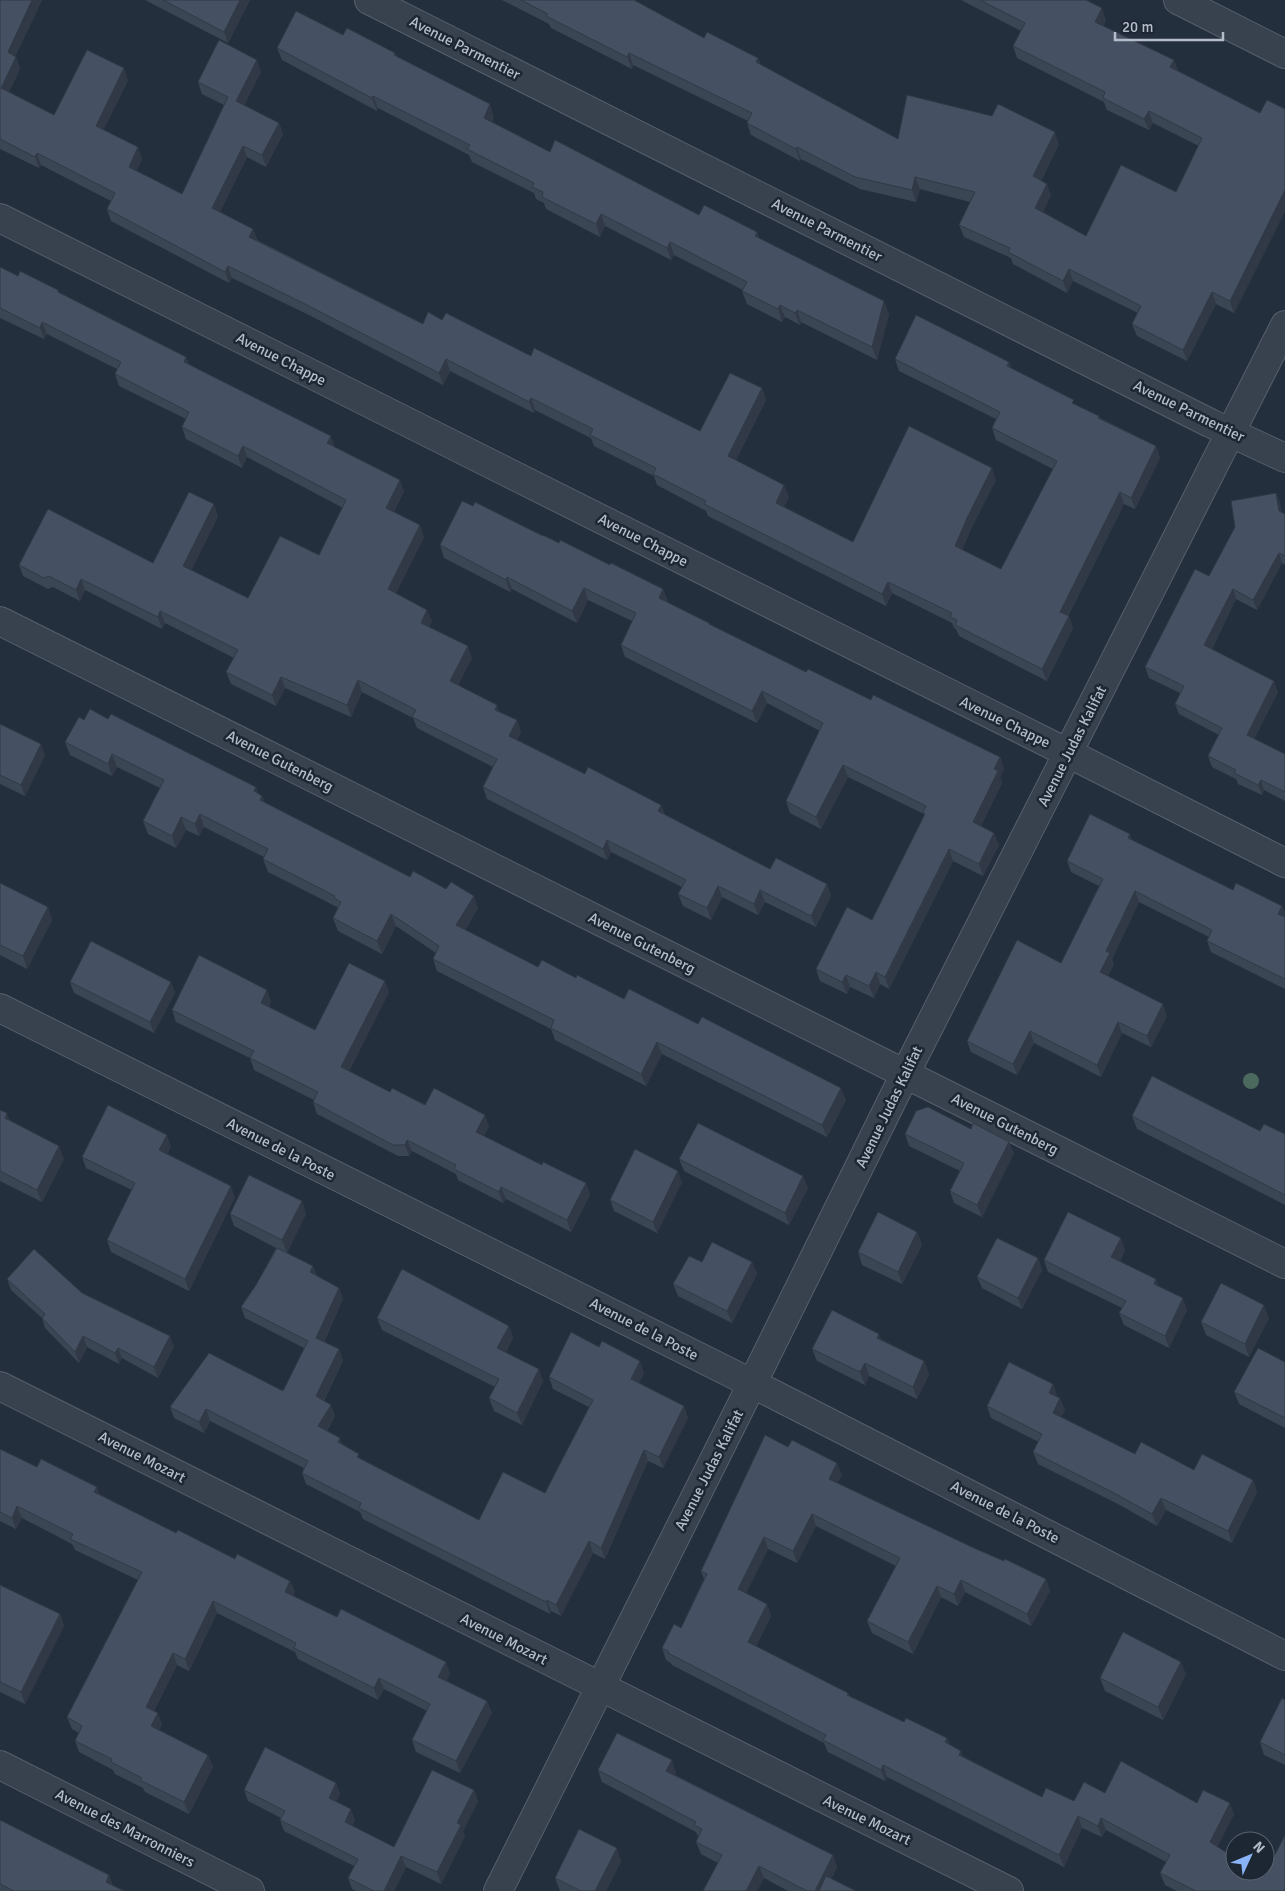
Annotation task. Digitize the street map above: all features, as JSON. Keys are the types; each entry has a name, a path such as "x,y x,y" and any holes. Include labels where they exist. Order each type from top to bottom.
{"street":[{"name":"Avenue Parmentier","path":"369,0 1285,458"},
{"path":"1178,0 1285,54"},
{"name":"Avenue Chappe","path":"0,218 1285,863"},
{"name":"Avenue Judas Kalifat","path":"498,1891 905,1074 1285,326"},
{"name":"Avenue Gutenberg","path":"0,621 1285,1264"},
{"name":"Avenue de la Poste","path":"0,1008 752,1383 1285,1656"},
{"name":"Avenue Mozart","path":"0,1386 1009,1891"},
{"name":"Avenue des Marronniers","path":"0,1765 250,1891"}],"building":[{"path":"0,0 32,0 8,52 16,57 1,88 54,115 87,50 124,68 96,126 138,147 129,167 182,194 228,97 198,82 219,40 257,60 236,101 279,123 262,155 243,146 212,208 253,229 249,237 423,324 428,312 442,320 446,313 531,356 534,348 700,431 730,373 762,388 728,456 784,485 776,503 853,542 909,426 992,468 955,546 1001,569 1057,461 992,428 1000,412 895,359 916,315 1009,362 1007,366 1074,400 1072,403 1099,416 1098,418 1156,446 1131,498 1120,492 1060,612 1069,616 1042,669 955,625 957,620 950,617 952,613 888,582 882,594 704,504 706,501 653,474 656,468 590,435 593,429 531,398 529,402 446,359 439,373 228,266 225,272 107,209 115,193 37,153 35,157 0,139"},
{"path":"163,0 240,0 224,32"},
{"path":"521,0 634,0 704,38 707,32 758,58 756,62 898,139 907,95 992,116 998,104 1055,132 1033,176 1047,184 1035,208 1086,236 1121,165 1176,192 1202,138 1149,111 1144,119 1103,98 1105,92 1013,46 1025,23 980,0 1086,0 1102,8 1095,22 1174,60 1170,67 1260,113 1267,100 1285,109 1285,190 1230,301 1212,292 1183,350 1132,324 1141,306 1069,269 1063,281 1008,252 1010,248 959,225 975,192 915,177 912,190 855,177 747,123 752,113 629,53 627,57 546,16 548,14"},
{"path":"296,11 343,35 347,28 395,53 394,55 490,104 484,118 550,152 555,140 699,215 704,205 757,232 755,236 884,301 872,347 797,310 795,313 780,305 778,309 742,291 747,282 670,242 667,248 601,214 596,224 542,197 543,192 532,187 534,183 467,149 470,145 373,96 372,98 277,48"},
{"path":"0,267 18,276 20,271 186,357 184,362 331,436 327,443 400,480 386,508 420,525 388,589 427,610 421,623 468,646 450,681 497,705 495,710 517,720 509,736 585,774 588,767 661,805 658,811 770,869 776,858 827,884 811,916 760,890 754,904 718,886 707,908 678,894 686,880 607,840 603,849 483,787 497,759 412,717 416,710 358,680 347,705 281,677 272,695 226,672 238,650 160,611 158,617 81,579 76,590 49,576 44,578 19,565 48,509 153,563 189,492 214,504 183,566 248,598 280,536 319,555 346,500 243,446 238,456 182,427 189,412 115,374 121,362 42,322 40,328 0,308"},
{"path":"1276,493 1279,511 1285,514 1285,556 1279,553 1253,600 1233,589 1204,645 1274,681 1247,735 1285,754 1285,792 1261,780 1258,785 1234,773 1236,770 1208,756 1222,728 1175,704 1184,686 1145,667 1195,569 1209,576 1235,527 1231,501"},
{"path":"462,501 473,506 475,502 543,536 559,543 560,540 610,565 611,563 663,589 659,598 709,624 806,672 808,669 871,700 873,695 1000,757 994,769 998,771 973,822 994,833 979,864 949,849 885,977 876,972 869,986 846,975 842,982 816,969 847,907 872,920 925,814 923,812 926,806 843,765 816,817 786,801 823,723 762,691 752,711 621,645 636,613 584,588 572,611 507,577 506,580 440,545"},
{"path":"90,709 108,719 111,714 256,787 254,791 262,796 260,800 410,877 413,871 446,889 451,882 474,896 456,925 538,967 542,960 576,978 577,975 624,999 629,989 698,1024 702,1017 841,1088 822,1125 657,1042 641,1074 551,1028 554,1020 433,959 439,946 391,914 377,941 333,918 341,902 334,898 335,896 263,859 268,849 200,814 195,824 181,817 172,836 143,821 164,780 112,754 108,764 65,742 79,717 84,720"},
{"path":"0,724 41,744 21,785 0,775"},
{"path":"1090,814 1130,834 1128,838 1233,890 1236,883 1282,906 1278,914 1285,917 1285,979 1207,941 1212,930 1135,891 1106,951 1110,953 1100,972 1163,1004 1147,1036 1118,1022 1097,1065 1030,1031 1013,1064 967,1041 1017,940 1061,963 1103,879 1067,861"},
{"path":"0,883 48,907 23,956 0,945"},
{"path":"91,941 171,982 150,1022 70,982"},
{"path":"199,955 267,990 261,1003 315,1030 349,963 385,981 341,1067 390,1092 392,1088 425,1105 434,1088 485,1115 476,1132 542,1165 543,1162 586,1183 567,1220 501,1187 499,1192 454,1169 456,1165 407,1140 405,1145 393,1145 313,1102 318,1092 250,1058 254,1051 172,1010"},
{"path":"1152,1076 1260,1131 1264,1124 1285,1134 1285,1195 1132,1116"},
{"path":"108,1105 167,1135 159,1150 231,1186 185,1279 107,1240 135,1183 82,1157"},
{"path":"928,1107 971,1129 973,1123 1009,1142 977,1205 950,1191 964,1163 905,1134 916,1111"},
{"path":"0,1110 7,1113 5,1118 59,1146 37,1190 0,1171"},
{"path":"698,1123 803,1176 785,1213 679,1159"},
{"path":"635,1149 678,1171 653,1222 610,1200"},
{"path":"249,1175 302,1201 282,1240 230,1214"},
{"path":"878,1212 917,1232 898,1272 858,1252"},
{"path":"1068,1212 1121,1238 1111,1257 1156,1279 1154,1284 1183,1298 1165,1336 1119,1313 1126,1301 1044,1260"},
{"path":"997,1238 1038,1258 1018,1298 977,1277"},
{"path":"712,1242 752,1262 727,1311 673,1284 689,1256 702,1262"},
{"path":"277,1248 313,1266 310,1272 339,1288 316,1338 339,1349 316,1396 331,1405 318,1426 340,1438 338,1442 359,1454 357,1457 479,1520 503,1472 545,1493 593,1400 549,1377 571,1332 599,1347 602,1341 640,1361 631,1379 684,1406 659,1457 644,1450 601,1548 589,1541 556,1605 547,1600 546,1602 359,1508 361,1503 302,1473 308,1461 206,1409 199,1422 170,1407 209,1353 283,1391 308,1341 241,1307"},
{"path":"34,1249 82,1293 170,1336 154,1367 118,1348 115,1353 83,1336 75,1352 42,1318 45,1314 7,1279"},
{"path":"402,1269 509,1326 497,1348 539,1369 517,1413 489,1398 499,1379 377,1318"},
{"path":"1221,1283 1264,1305 1245,1344 1201,1322"},
{"path":"832,1310 879,1334 877,1338 924,1361 913,1387 865,1363 860,1372 812,1349"},
{"path":"1258,1348 1285,1362 1285,1418 1234,1392"},
{"path":"1009,1362 1053,1384 1049,1393 1060,1398 1053,1413 1135,1454 1141,1442 1194,1470 1202,1454 1253,1480 1228,1531 1161,1498 1152,1514 1033,1452 1042,1434 987,1406"},
{"path":"765,1435 788,1447 792,1440 837,1463 829,1479 976,1549 1004,1561 1005,1559 1046,1579 1027,1614 961,1580 954,1594 937,1586 908,1642 867,1621 900,1558 812,1514 793,1551 764,1537 738,1589 767,1604 748,1642 848,1693 847,1695 904,1722 906,1718 947,1738 945,1742 961,1751 959,1755 1042,1797 1046,1788 1074,1801 1084,1782 1105,1793 1121,1761 1197,1803 1203,1790 1230,1803 1210,1842 1225,1852 1225,1881 1275,1881 1275,1855 1285,1835 1285,1891 1196,1891 1160,1873 1170,1855 1101,1818 1098,1826 1078,1816 1059,1855 883,1765 881,1770 823,1740 826,1735 668,1653 662,1648 674,1624 681,1628 707,1574 701,1571"},
{"path":"0,1449 37,1467 41,1459 97,1487 94,1492 176,1533 178,1530 235,1559 237,1554 290,1581 285,1592 337,1617 341,1609 446,1662 438,1677 487,1701 456,1761 412,1740 430,1704 379,1678 374,1688 294,1648 296,1643 213,1601 185,1659 173,1653 146,1707 158,1713 151,1726 208,1755 184,1802 140,1780 142,1778 111,1762 112,1759 75,1741 82,1726 67,1717 142,1572 70,1539 73,1534 17,1506 12,1518 0,1512"},
{"path":"0,1585 60,1614 21,1692 0,1682"},
{"path":"1123,1632 1181,1662 1158,1707 1100,1678"},
{"path":"1282,1698 1285,1700 1285,1755 1260,1742"},
{"path":"617,1733 672,1760 666,1771 833,1855 815,1891 807,1891 759,1866 746,1891 703,1891 722,1855 696,1842 702,1829 694,1825 696,1822 598,1770"},
{"path":"265,1747 336,1783 329,1798 351,1809 345,1822 394,1847 432,1770 474,1790 457,1823 461,1825 437,1872 401,1856 384,1891 374,1891 348,1878 358,1859 280,1820 285,1811 244,1790"},
{"path":"0,1820 109,1875 106,1882 124,1891 14,1891 0,1884"},
{"path":"579,1829 617,1848 595,1891 581,1891 555,1878"},
{"path":"826,1876 856,1891 819,1891"}]}
